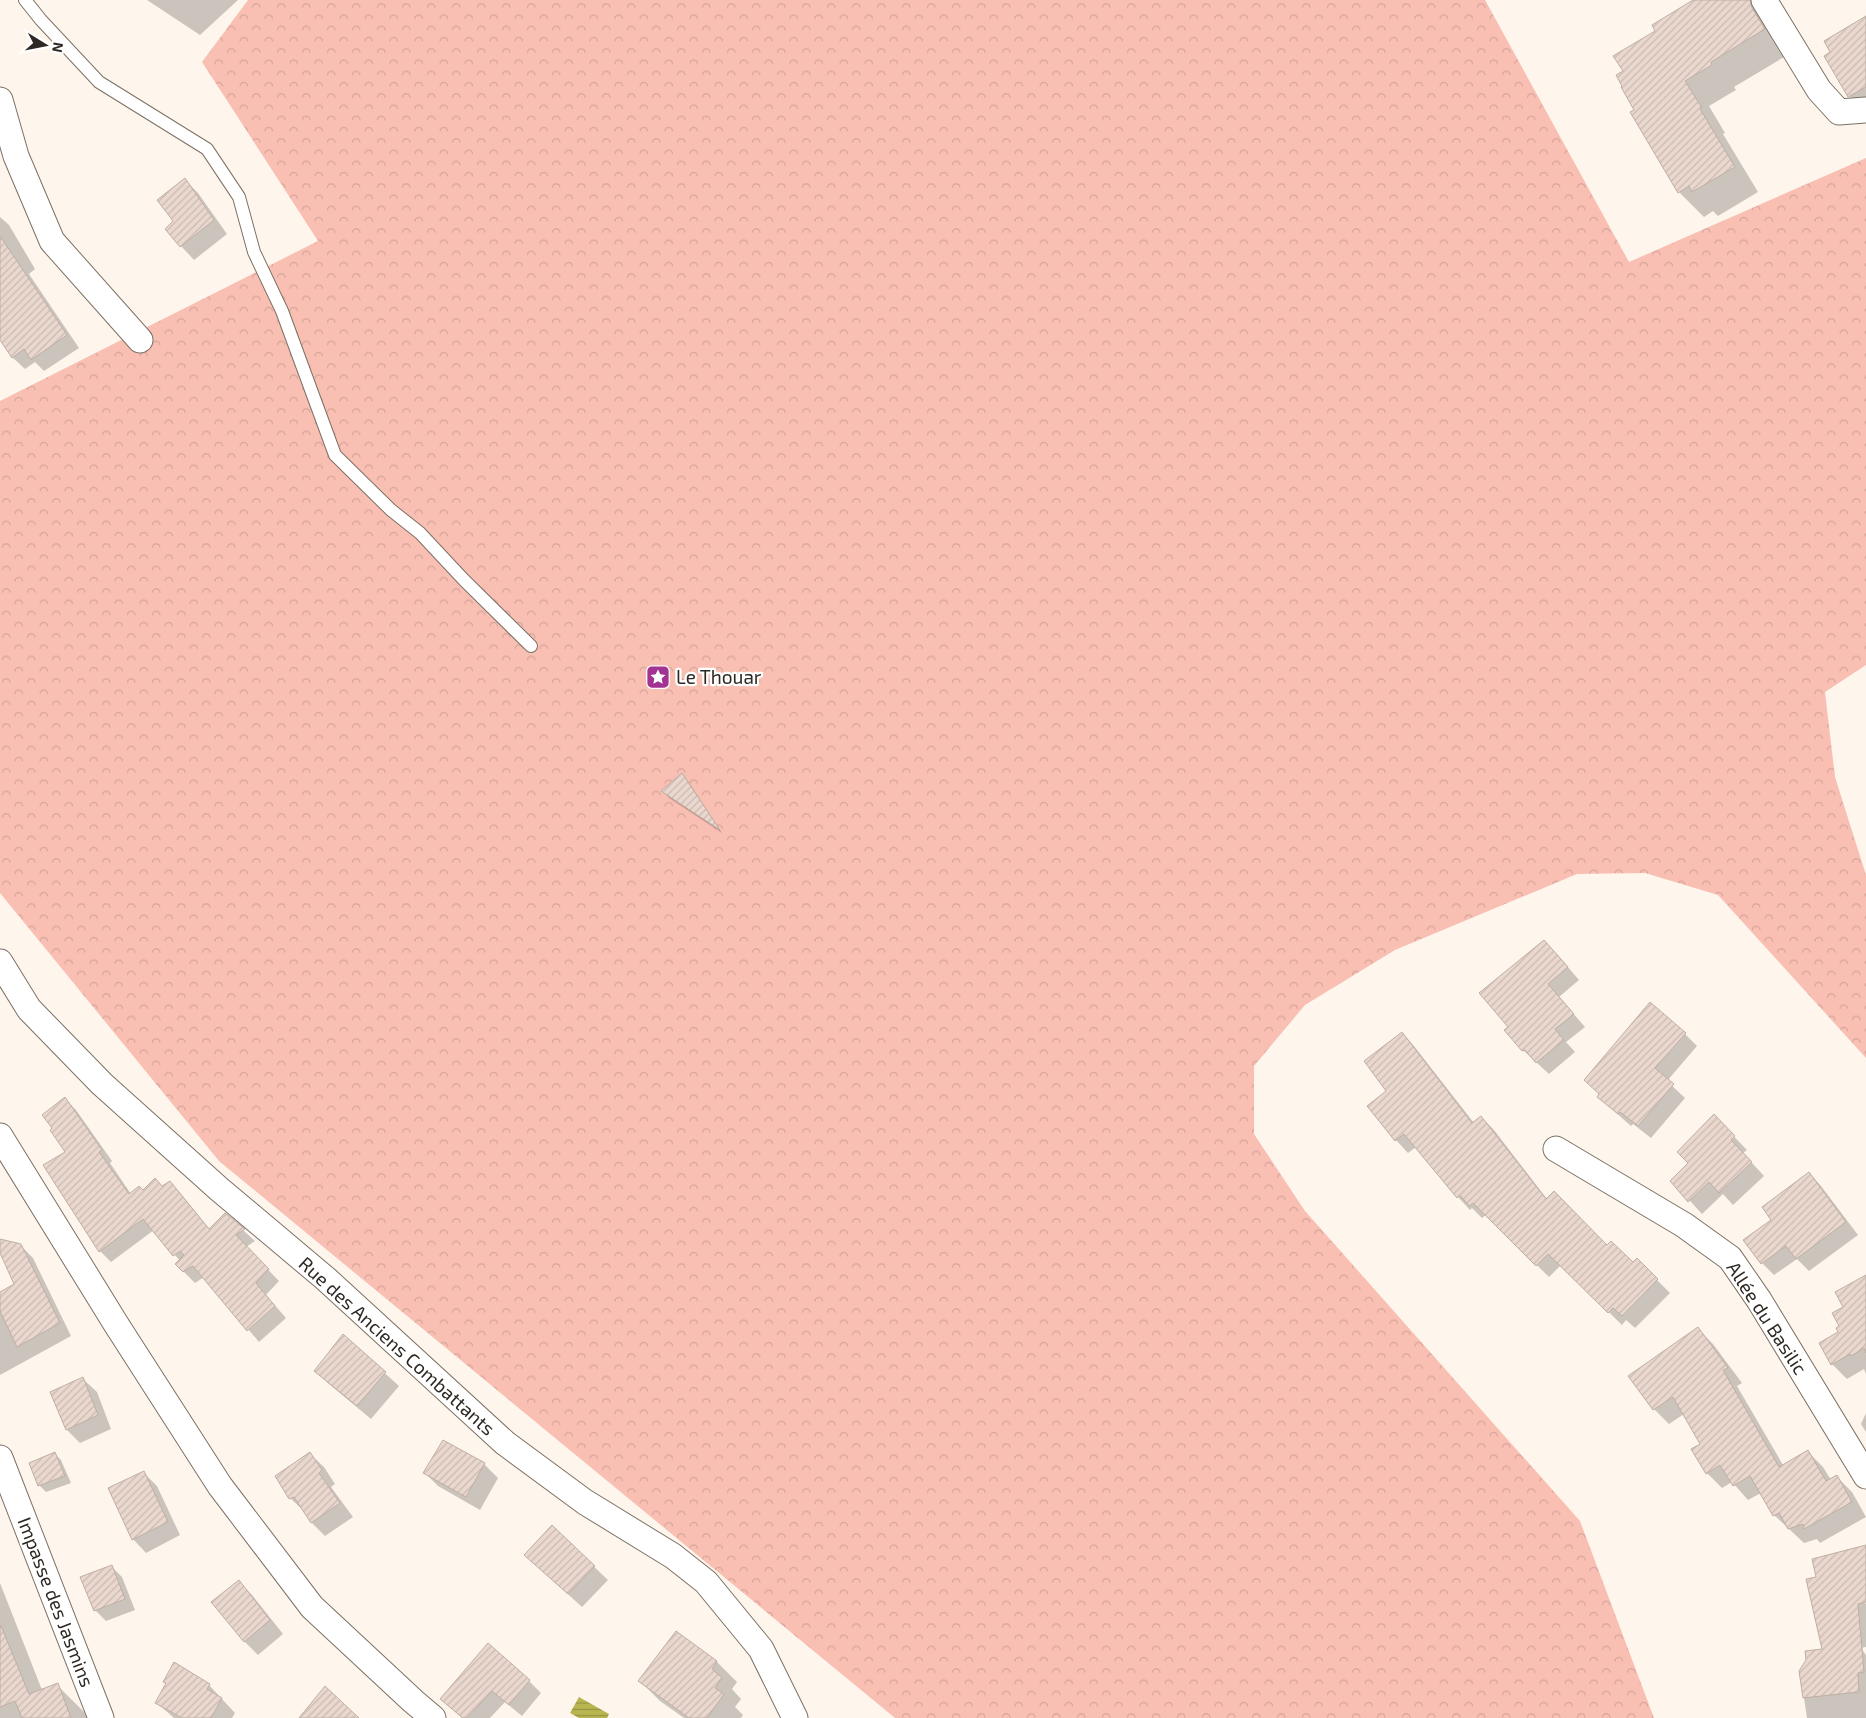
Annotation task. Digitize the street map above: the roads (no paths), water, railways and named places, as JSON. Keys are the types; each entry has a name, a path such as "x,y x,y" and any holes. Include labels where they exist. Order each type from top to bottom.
{"street":[{"path":"1764,0 1819,90 1839,112 1866,110"},
{"path":"0,100 16,156 52,241 140,340"},
{"name":"Rue des Anciens Combattants","path":"0,962 29,1009 102,1084 219,1189 326,1279 505,1443 585,1502 673,1556 706,1582 761,1649 795,1718"},
{"path":"0,1136 116,1324 220,1486 312,1607 433,1718"},
{"name":"Allée du Basilic","path":"1556,1150 1684,1225 1730,1258 1759,1300 1866,1476"},
{"name":"Impasse des Jasmins","path":"0,1458 101,1718"}],"lane":[{"path":"25,0 41,20 99,82 207,150 239,197 254,252 282,311 334,455 391,510 420,533 464,580 531,646"}],"place":[{"name":"Le Thouar","path":"658,677"}]}
